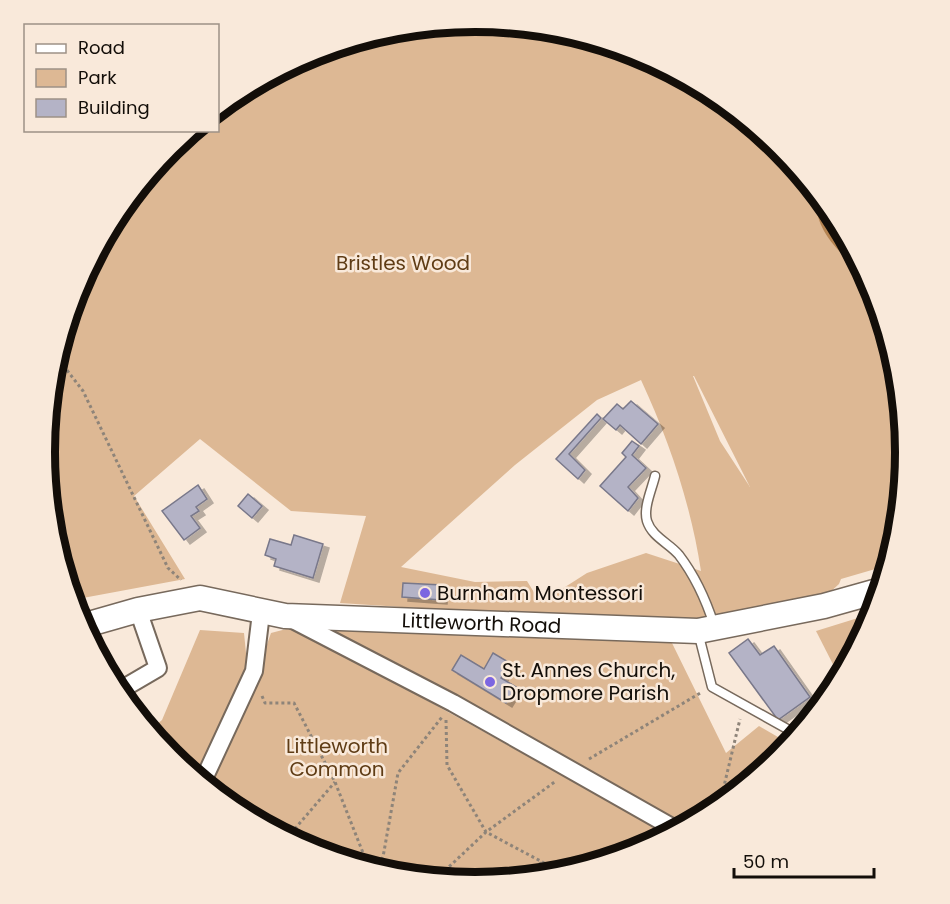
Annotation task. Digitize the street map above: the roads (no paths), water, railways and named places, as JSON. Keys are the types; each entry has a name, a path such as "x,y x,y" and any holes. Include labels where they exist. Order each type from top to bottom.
{"street":[{"name":"Littleworth Road","path":"92,623 138,610 200,598 261,613 285,616 707,630 824,606 870,594"},
{"path":"126,687 158,668 138,610"},
{"path":"206,775 254,671 261,613"},
{"path":"285,616 462,708 668,825"}],"lane":[{"path":"655,476 646,513 648,523 654,534 676,552 692,572 707,630 712,687 790,730"}],"place":[{"name":"Burnham Montessori","path":"425,593"},
{"name":"St. Annes Church, Dropmore Parish","path":"490,682"}],"park label":[{"name":"Bristles Wood","path":"403,263"},
{"name":"Littleworth Common","path":"337,758"}]}
